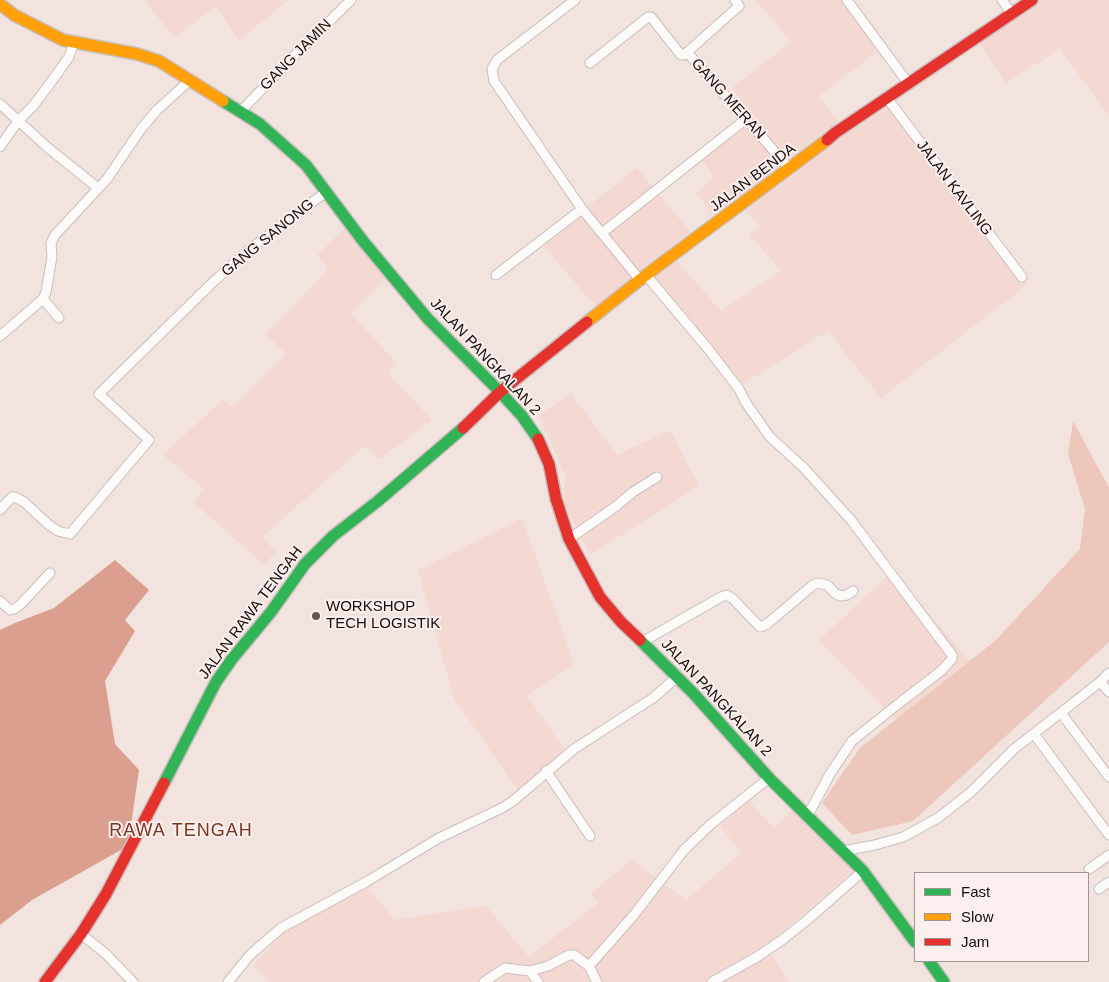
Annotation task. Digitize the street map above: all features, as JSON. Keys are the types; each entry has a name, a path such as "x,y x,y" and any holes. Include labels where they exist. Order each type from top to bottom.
{"street":[{"name":"GANG JAMIN","path":"241,111 351,0"},
{"path":"575,0 497,60 492,70 494,80 582,209 709,350 739,389 770,437 803,467 851,520 952,655 952,659 941,671 852,742 830,774 808,815"},
{"path":"687,52 739,6 736,0"},
{"path":"847,0 908,83"},
{"path":"1002,0 1012,14"},
{"name":"JALAN BENDA","path":"500,392 643,278 822,145 835,133 1032,0"},
{"name":"JALAN PANGKALAN 2","path":"0,4 14,15 50,34 74,42 137,54 159,61 215,98 241,111 282,143 306,165 363,241 428,319 500,392 522,416 539,440 549,464 556,499 569,539 600,597 622,622 694,694 769,778 863,871 914,941"},
{"name":"GANG MERAN","path":"590,63 648,17 651,17 681,55 687,52 790,168"},
{"path":"0,148 18,121 33,106 69,57 74,42"},
{"path":"0,336 43,298 46,292 52,257 51,244 55,235 120,162 151,117 189,81"},
{"name":"JALAN KAVLING","path":"887,98 1022,277"},
{"path":"0,104 47,147 98,188"},
{"path":"602,233 746,119"},
{"name":"GANG SANONG","path":"0,510 12,497 15,497 24,502 49,525 58,531 70,534 149,440 99,394 246,252 326,192"},
{"path":"496,274 582,209"},
{"path":"43,298 59,318"},
{"name":"JALAN RAWA TENGAH","path":"45,982 81,934 115,879 135,836 216,682 232,659 271,612 305,564 333,536 378,501 472,420 500,392"},
{"path":"569,539 615,507 632,492 657,477"},
{"path":"0,601 10,610 20,606 50,573"},
{"path":"642,642 727,595 760,626 767,624 813,585 827,585 836,594 841,596 853,591"},
{"path":"843,851 903,837 938,818 967,796 1002,760 1109,673"},
{"path":"228,982 250,955 281,928 366,882 439,838 502,808 574,750 653,698 677,677"},
{"path":"1100,682 1109,692"},
{"path":"1061,713 1109,777"},
{"path":"1034,734 1109,835"},
{"path":"546,772 590,836"},
{"path":"589,966 633,916 684,850 710,826 769,778"},
{"path":"1089,869 1109,855"},
{"path":"712,982 757,958 782,940 863,871"},
{"path":"1099,889 1109,882"},
{"path":"81,934 106,954 133,982"},
{"path":"484,982 505,968 530,971 548,966 569,955 574,955 589,966 597,982"},
{"path":"930,962 944,982"},
{"path":"530,971 538,982"}],"shaded area":[{"path":"144,0 288,0 239,41 216,7 174,37"},
{"path":"756,0 850,0 882,48 819,96 848,133 896,102 1028,284 881,398 828,331 743,384 642,275 597,308 541,243 637,168 697,240 675,259 721,311 781,271 749,234 760,226 737,201 715,218 696,193 714,178 702,159 755,118 732,88 791,42"},
{"path":"1032,0 1109,0 1109,116 1060,49 1006,83 976,38"},
{"path":"349,224 389,276 351,314 397,363 388,373 432,420 379,459 365,446 262,537 276,552 264,565 193,502 204,489 163,455 222,400 232,407 286,354 266,334 329,269 317,255"},
{"path":"571,394 617,455 670,430 699,486 590,555 564,503 565,475 539,416"},
{"path":"1073,421 1109,488 1109,642 913,821 852,835 822,803 860,748 995,641 1080,549 1085,509 1068,454"},
{"path":"522,518 574,664 527,695 568,755 519,792 454,698 418,570"},
{"path":"115,560 149,590 125,620 135,631 105,681 115,744 139,770 128,846 32,900 0,925 0,630 54,608"},
{"path":"892,572 970,661 896,720 819,640"},
{"path":"749,801 774,828 793,809 855,870 765,946 789,982 270,982 253,966 294,922 367,887 395,920 486,906 529,957 598,903 590,893 632,860 686,900 741,853 720,826"}],"traffic: fast":[{"path":"223,101 260,124 306,165 363,241 428,319 500,392 522,416 538,439"},
{"path":"164,783 216,682 232,659 271,612 305,564 333,536 378,501 463,428"},
{"path":"640,640 694,694 769,778 863,871 914,941"},
{"path":"930,962 944,982"}],"traffic: slow":[{"path":"0,4 14,15 63,40 137,54 159,61 223,101"},
{"path":"587,322 646,275 827,140"}],"traffic: jam":[{"path":"827,140 1032,0"},
{"path":"463,428 500,392 587,322"},
{"path":"538,439 549,464 556,499 569,539 600,597 621,622 640,640"},
{"path":"45,982 81,934 106,894 164,783"}],"place":[{"name":"WORKSHOP TECH LOGISTIK","path":"316,616"}],"district":[{"name":"RAWA TENGAH","path":"181,831"}]}
